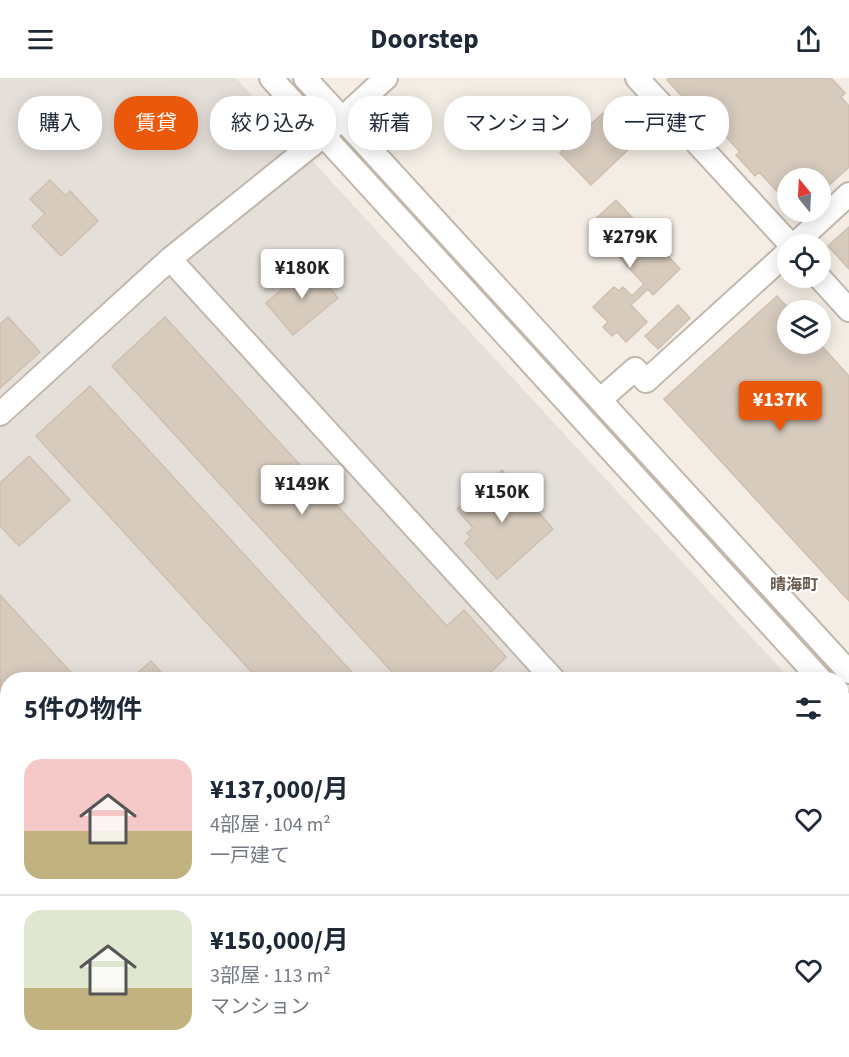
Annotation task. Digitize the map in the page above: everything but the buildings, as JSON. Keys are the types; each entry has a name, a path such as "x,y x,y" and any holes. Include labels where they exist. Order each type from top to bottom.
{"street":[{"path":"271,78 287,96"},
{"path":"305,78 849,672"},
{"path":"336,124 386,78"},
{"path":"637,78 781,234"},
{"path":"0,414 170,259 306,150"},
{"path":"336,150 814,672"},
{"path":"806,234 849,194"},
{"path":"170,259 547,672"},
{"path":"600,400 635,369 646,381 777,262"},
{"path":"829,288 849,310"}],"shaded area":[{"path":"0,78 236,78 253,96 210,96 210,150 302,150 784,672 0,672"}],"district":[{"name":"晴海町","path":"794,584"}]}
